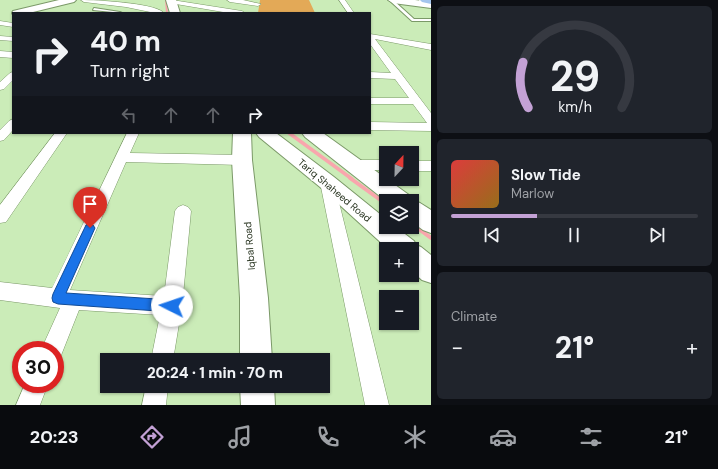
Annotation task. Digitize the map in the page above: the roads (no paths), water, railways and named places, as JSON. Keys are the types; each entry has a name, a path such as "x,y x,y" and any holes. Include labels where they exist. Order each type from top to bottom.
{"highway":[{"path":"425,0 431,1"}],"main road":[{"path":"21,12 71,0"},
{"path":"32,12 80,0"},
{"path":"160,0 160,12"},
{"path":"392,0 431,5"},
{"path":"172,1 175,12"},
{"path":"0,18 12,15"},
{"name":"Iqbal Road","path":"242,134 242,160 254,298 256,353"},
{"name":"Tariq Shaheed Road","path":"265,134 327,182 397,242"},
{"path":"312,134 392,194"},
{"path":"419,214 431,223"},
{"path":"419,261 431,272"},
{"path":"257,393 258,405"}],"street":[{"path":"84,0 126,5 160,12"},
{"path":"208,8 219,0"},
{"path":"230,0 258,4"},
{"path":"342,0 351,12"},
{"path":"172,1 235,12"},
{"path":"0,23 12,25"},
{"path":"371,37 430,48"},
{"path":"0,38 12,39"},
{"path":"371,38 431,122"},
{"path":"371,53 381,53"},
{"path":"0,54 12,55"},
{"path":"0,72 12,74"},
{"path":"0,87 12,75"},
{"path":"371,75 397,76"},
{"path":"371,101 416,101"},
{"path":"0,137 12,124"},
{"path":"371,126 431,127"},
{"path":"0,217 60,134"},
{"path":"54,341 66,299 132,134"},
{"path":"122,157 242,160"},
{"path":"353,165 379,165"},
{"path":"419,166 431,166"},
{"path":"327,182 377,405"},
{"path":"163,353 172,306 183,211"},
{"path":"0,291 66,299 172,306"},
{"path":"28,405 33,393"},
{"path":"154,405 156,393"}],"lane":[{"path":"392,0 413,20 431,20"},
{"path":"94,9 114,12"}],"waterway":[{"path":"166,0 167,12"},
{"path":"290,134 352,179"},
{"path":"350,178 379,199"},
{"path":"419,229 431,238"}]}
